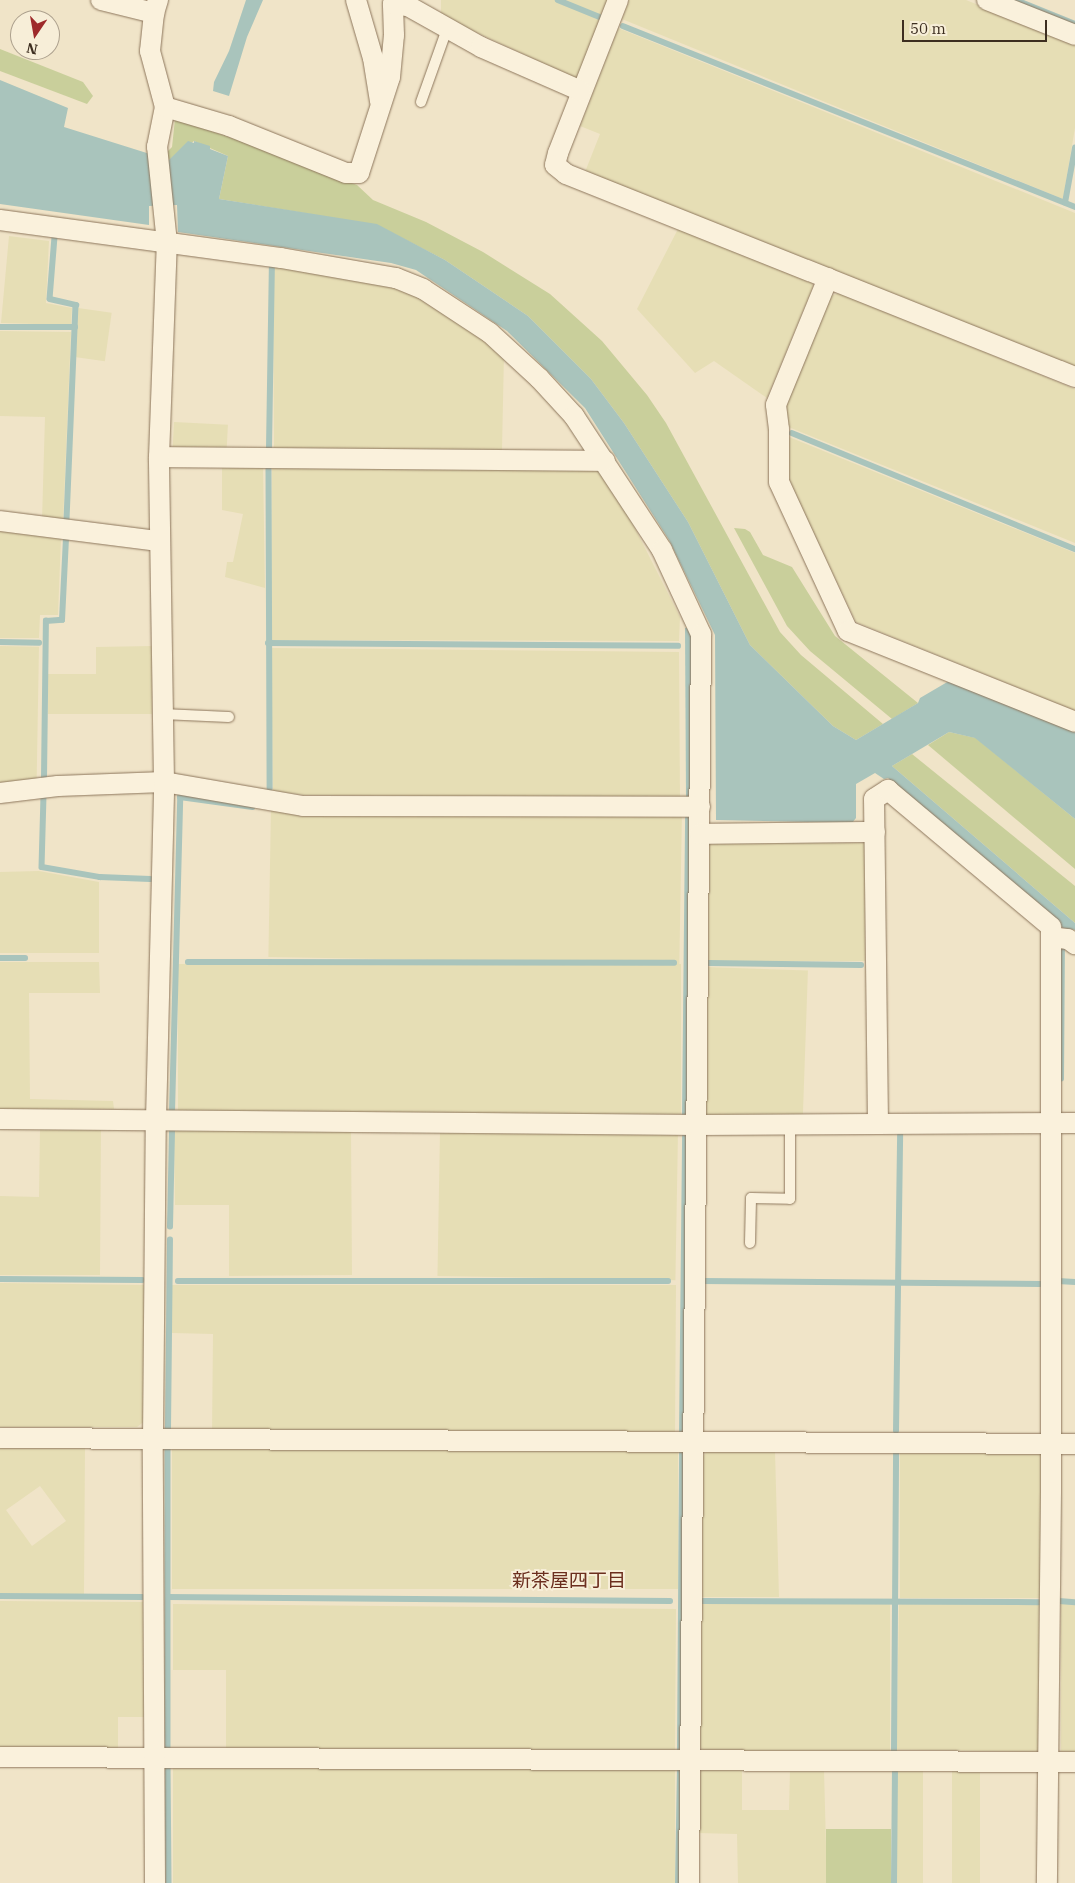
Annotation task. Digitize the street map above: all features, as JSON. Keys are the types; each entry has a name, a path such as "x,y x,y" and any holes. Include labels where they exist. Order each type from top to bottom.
{"street":[{"path":"101,0 156,6 150,51 165,107 158,147 166,243 159,457 164,782 156,1120 153,1439 155,1883"},
{"path":"356,0 374,58 380,105"},
{"path":"618,0 581,91 555,165 566,174 1075,377"},
{"path":"987,0 1075,35"},
{"path":"165,107 229,126 346,173 359,173 390,77 394,35 393,4 408,6 481,48 581,91"},
{"path":"0,220 281,258 396,278 423,289 490,332 539,378 574,416 606,461 662,550 701,634 698,1124 689,1883"},
{"path":"828,278 776,404 779,429 779,482 848,632 1075,722"},
{"path":"159,457 606,461"},
{"path":"0,521 159,541"},
{"path":"0,793 58,786 164,782 303,806 700,807"},
{"path":"878,1124 874,799 888,790 1051,927 1051,1444 1046,1761 1047,1883"},
{"path":"700,834 875,832"},
{"path":"1051,937 1068,939 1075,944"},
{"path":"0,1119 698,1124 1075,1122"},
{"path":"0,1438 1075,1444"},
{"path":"0,1757 1075,1762"}],"lane":[{"path":"421,102 447,28"},
{"path":"162,714 229,717"},
{"path":"750,1243 751,1198 790,1199 790,1124"}],"shaded area":[{"path":"441,0 611,0 577,79 441,16"},
{"path":"629,0 966,0 1075,44 1075,128 1063,199 622,19"},
{"path":"618,28 1075,213 1075,371 585,172 600,134 580,126"},
{"path":"679,227 811,278 813,287 767,398 714,361 695,373 637,309"},
{"path":"9,236 49,241 46,303 72,308 71,325 1,323"},
{"path":"273,264 395,283 418,295 504,354 502,450 274,448"},
{"path":"839,293 1075,389 1075,543 786,426 782,409 831,296"},
{"path":"78,308 112,313 105,361 71,357"},
{"path":"0,331 71,332 63,523 42,520 45,417 0,416"},
{"path":"174,422 228,425 227,450 173,447"},
{"path":"789,437 1075,553 1075,711 856,622 792,488 789,477"},
{"path":"222,464 263,464 265,588 225,577 227,562 233,562 243,514 222,510"},
{"path":"272,465 594,469 608,475 680,617 679,641 271,640"},
{"path":"0,531 61,538 58,615 40,615 39,638 0,638"},
{"path":"0,646 39,647 37,785 0,784"},
{"path":"152,646 152,714 48,714 48,674 96,674 96,647"},
{"path":"271,648 679,652 680,798 305,795 273,791"},
{"path":"271,807 682,814 679,964 268,957"},
{"path":"706,843 865,843 865,961 706,961"},
{"path":"39,871 99,882 99,953 0,953 0,872"},
{"path":"0,962 99,962 100,993 29,993 30,1099 113,1101 114,1109 0,1109"},
{"path":"178,964 681,964 681,1114 178,1114"},
{"path":"705,967 808,971 803,1120 700,1116"},
{"path":"40,1129 101,1129 100,1275 0,1275 0,1196 39,1197"},
{"path":"174,1129 351,1129 352,1275 229,1276 229,1205 175,1205"},
{"path":"440,1130 678,1134 675,1280 437,1276"},
{"path":"0,1283 145,1285 146,1420 137,1427 0,1427"},
{"path":"172,1285 676,1285 675,1434 212,1433 213,1334 172,1333"},
{"path":"0,1447 85,1448 84,1594 0,1594","holes":["40,1486 66,1521 32,1546 6,1510"]},
{"path":"172,1448 678,1448 678,1589 172,1589"},
{"path":"708,1450 775,1451 779,1597 698,1597 700,1460"},
{"path":"900,1452 1041,1452 1041,1598 900,1598"},
{"path":"0,1601 143,1602 144,1717 118,1717 118,1748 0,1747"},
{"path":"899,1602 1042,1604 1039,1752 896,1749"},
{"path":"173,1604 676,1609 675,1751 226,1749 226,1670 173,1670"},
{"path":"698,1604 890,1604 890,1752 707,1753 695,1743"},
{"path":"1061,1604 1075,1604 1075,1752 1061,1752"},
{"path":"173,1767 675,1767 675,1883 173,1883"},
{"path":"742,1769 742,1810 789,1810 790,1770 824,1770 827,1883 738,1883 737,1834 697,1833 698,1775 702,1770"},
{"path":"952,1770 980,1770 980,1883 952,1883"},
{"path":"897,1771 923,1771 923,1883 897,1883"}],"green space":[{"path":"0,49 10,53 10,60 28,60 83,82 93,96 87,104 0,71"},
{"path":"175,119 235,139 357,185 373,200 426,222 483,252 550,294 602,341 647,395 666,423 780,632 801,655 883,724 856,740 833,726 750,645 688,522 624,423 591,379 528,316 445,260 377,225 219,199 228,156 194,141 169,160 166,153 172,147"},
{"path":"734,528 745,529 750,532 763,555 792,567 835,636 918,703 892,719 810,651 787,626"},
{"path":"949,732 976,738 1075,819 1075,869 928,745"},
{"path":"912,754 1075,886 1075,923 892,766"},
{"path":"826,1829 891,1829 891,1883 826,1883"}],"water":[{"path":"246,0 263,0 247,37 229,96 213,91 214,82 229,51"},
{"path":"0,80 68,108 64,127 169,160 188,141 210,146 210,149 228,156 219,199 377,224 445,260 528,316 591,379 624,423 688,522 750,645 833,726 856,740 918,703 920,698 949,681 1075,732 1075,819 975,738 949,732 892,766 1075,923 1075,930 1063,928 888,778 884,779 875,773 856,784 856,818 852,823 716,820 715,635 669,540 585,408 507,331 416,270 391,263 178,232 177,205 149,206 149,225 0,204"},
{"path":"690,627 694,639 692,797 686,797 685,628"}],"waterway":[{"path":"558,0 602,18"},
{"path":"1016,0 1075,24"},
{"path":"623,26 1075,207"},
{"path":"1065,203 1075,148"},
{"path":"55,237 50,299 76,305 67,522"},
{"path":"269,449 272,264"},
{"path":"0,327 75,327"},
{"path":"792,433 1075,549"},
{"path":"269,467 270,788"},
{"path":"44,778 46,621 62,620 66,539"},
{"path":"0,642 39,643"},
{"path":"268,643 678,646"},
{"path":"44,796 42,867 100,877 150,879"},
{"path":"172,1112 180,797 252,807"},
{"path":"685,1115 688,817"},
{"path":"1061,1079 1062,947"},
{"path":"0,958 25,958"},
{"path":"188,962 674,963"},
{"path":"708,963 861,965"},
{"path":"170,1227 172,1131"},
{"path":"682,1433 685,1133"},
{"path":"896,1431 900,1136"},
{"path":"168,1429 170,1240"},
{"path":"0,1279 142,1280"},
{"path":"178,1281 668,1281"},
{"path":"703,1281 1040,1284"},
{"path":"1058,1281 1075,1282"},
{"path":"168,1449 168,1747"},
{"path":"680,1752 682,1449"},
{"path":"894,1751 896,1453"},
{"path":"0,1596 142,1597"},
{"path":"168,1597 670,1601"},
{"path":"702,1601 1039,1602"},
{"path":"1059,1601 1075,1602"},
{"path":"168,1764 169,1883"},
{"path":"678,1883 680,1768"},
{"path":"894,1883 895,1773"}],"district":[{"name":"新茶屋四丁目","path":"569,1581"}]}
